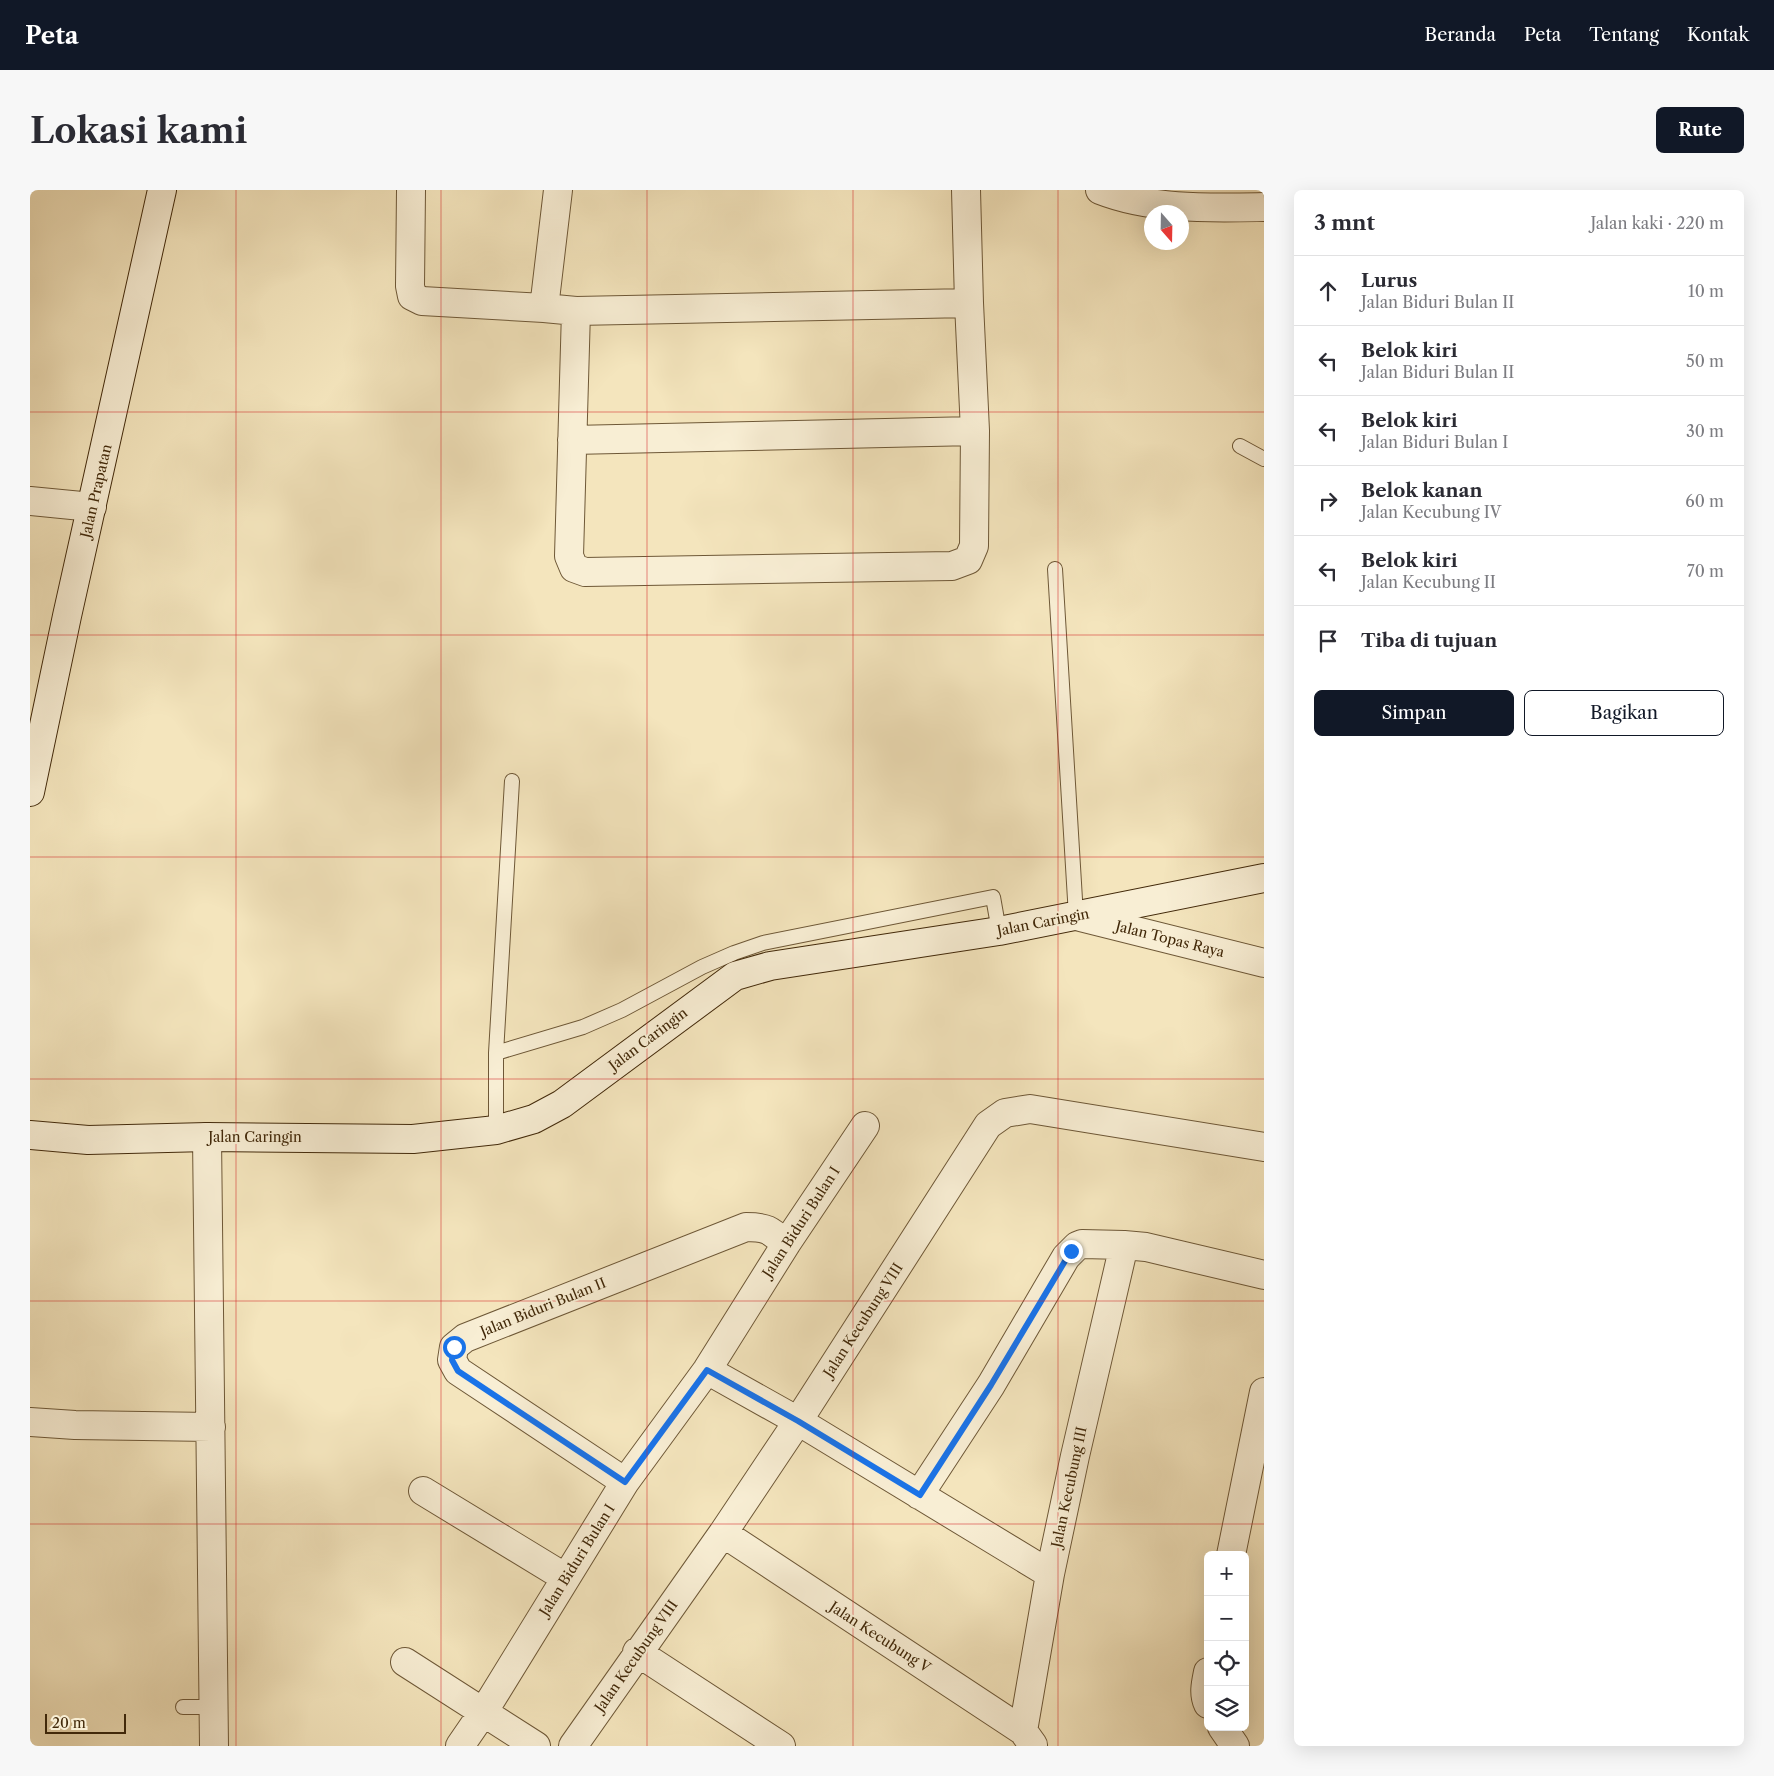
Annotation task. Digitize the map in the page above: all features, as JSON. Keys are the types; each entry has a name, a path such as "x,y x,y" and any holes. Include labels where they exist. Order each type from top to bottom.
{"street":[{"name":"Jalan Prapatan","path":"31,783 162,190"},
{"path":"412,190 410,286 412,296 422,301 576,311 969,304"},
{"path":"544,308 558,190"},
{"path":"576,311 569,556 574,568 585,572 952,566 968,560 974,546 975,432 966,190"},
{"path":"1100,190 1120,198 1153,204 1217,199 1264,207"},
{"path":"572,440 975,432"},
{"path":"30,501 92,507"},
{"name":"Jalan Caringin","path":"30,1135 88,1140 207,1137 413,1139 496,1130 534,1119 562,1104 735,976 770,966 1000,931 1264,878"},
{"name":"Jalan Topas Raya","path":"1076,916 1264,963"},
{"name":"Jalan Kecubung VIII","path":"573,1746 637,1652 723,1532 798,1421 988,1125 1005,1113 1030,1110 1264,1147"},
{"name":"Jalan Biduri Bulan I","path":"460,1746 484,1711 625,1482 707,1370 786,1244 865,1126"},
{"path":"207,1137 214,1746"},
{"name":"Jalan Biduri Bulan II","path":"625,1482 458,1371 452,1360 454,1347 465,1338 746,1227 762,1227 775,1234 786,1244"},
{"path":"920,1495 991,1385 1071,1251 1077,1246 1089,1244 1146,1247 1264,1275"},
{"name":"Jalan Kecubung III","path":"1028,1738 1050,1574 1075,1456 1124,1245"},
{"path":"707,1370 798,1421 1050,1574"},
{"path":"1232,1551 1264,1392"},
{"path":"30,1422 75,1425 211,1427"},
{"path":"423,1491 566,1578"},
{"name":"Jalan Kecubung V","path":"723,1532 1028,1738"},
{"path":"637,1652 781,1746"},
{"path":"405,1662 536,1746"},
{"path":"1225,1731 1235,1746"}],"lane":[{"path":"1240,446 1264,459"},
{"path":"1055,568 1076,916"},
{"path":"496,1130 496,1053 512,781"},
{"path":"496,1053 583,1028 622,1010 702,967 763,943 993,897 1000,931"},
{"path":"183,1708 213,1707"}],"route":[{"path":"454,1347 452,1360 458,1371 625,1482 707,1370 798,1421 920,1495 991,1385 1071,1251"}]}
